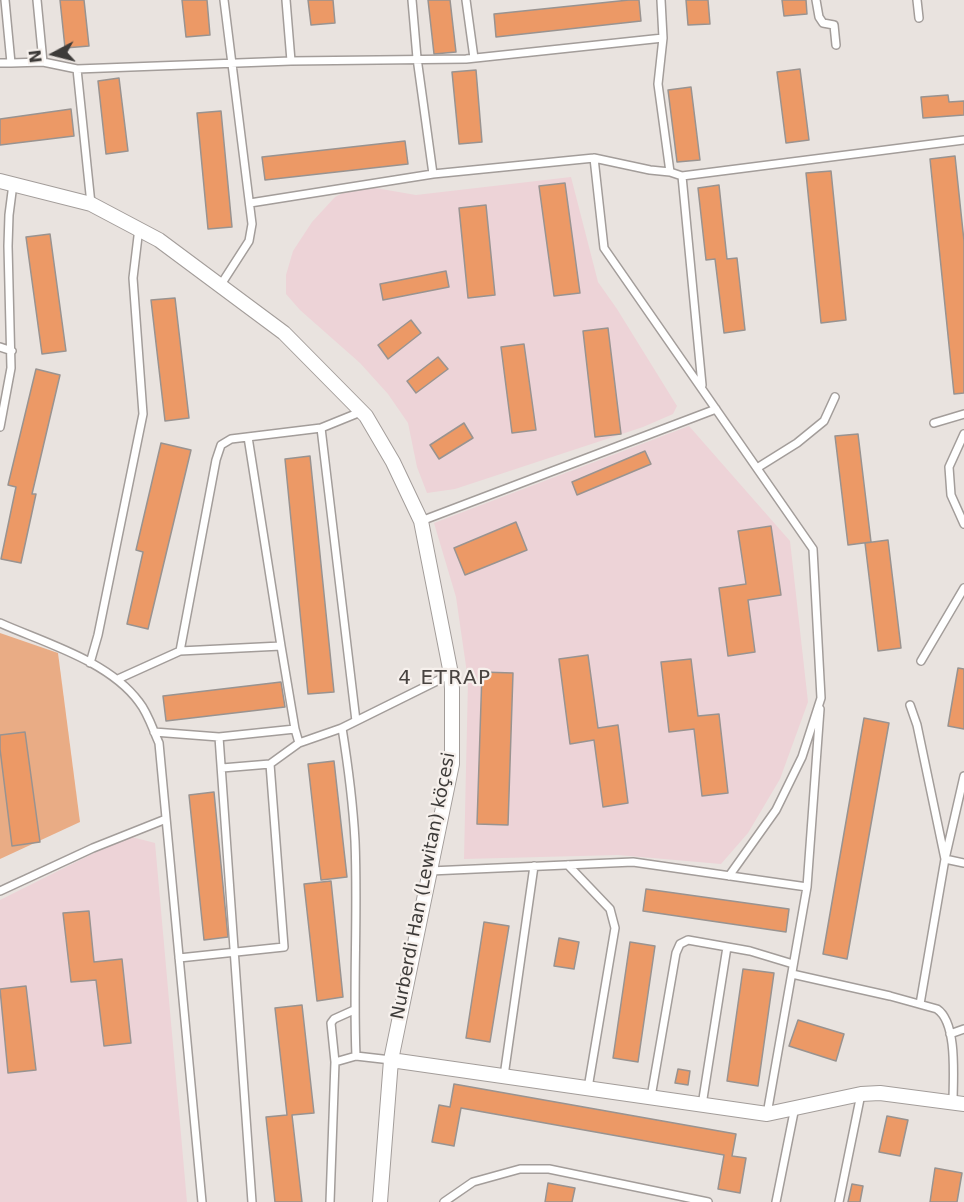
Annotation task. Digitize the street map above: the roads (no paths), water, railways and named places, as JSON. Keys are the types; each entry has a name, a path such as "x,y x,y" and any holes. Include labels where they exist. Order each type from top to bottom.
{"street":[{"name":"Nurberdi Han (Lewitan) köçesi","path":"7,182 91,204 139,228 159,240 284,333 363,411 393,462 421,521 451,674 452,764 391,1060 380,1202"},
{"path":"391,1060 767,1114 861,1094 880,1093 958,1103"}],"lane":[{"path":"5,0 11,63"},
{"path":"37,0 43,62"},
{"path":"220,286 249,241 252,224 224,0"},
{"path":"286,0 291,61"},
{"path":"412,0 417,58 433,174"},
{"path":"466,0 474,58"},
{"path":"661,0 663,38 658,84 670,172"},
{"path":"816,0 819,17 823,23 834,25 836,45"},
{"path":"917,0 919,18"},
{"path":"0,63 43,62 77,69 291,61 474,58 663,38"},
{"path":"77,69 91,204"},
{"path":"250,203 433,174 594,158 682,176 964,140"},
{"path":"594,158 604,248 813,549 821,698 807,887 767,1114"},
{"path":"682,176 702,387"},
{"path":"0,427 8,390 12,351 7,182"},
{"path":"90,663 98,635 143,414 133,278 139,228"},
{"path":"0,347 12,351"},
{"path":"757,468 797,443 824,421 835,397"},
{"path":"421,521 716,409"},
{"path":"180,651 216,460 221,445 231,439 321,428 363,411"},
{"path":"934,423 964,414"},
{"path":"321,428 356,721"},
{"path":"964,434 949,467 951,495 964,524"},
{"path":"248,437 281,646 299,743"},
{"path":"921,661 964,588"},
{"path":"0,623 90,663 118,679 140,703 159,743 202,1202"},
{"path":"118,679 180,651 281,646"},
{"path":"222,768 270,764 299,743 342,728 451,674"},
{"path":"729,876 776,810 802,757 821,698"},
{"path":"910,705 917,724 945,859"},
{"path":"342,728 355,842 356,1056"},
{"path":"154,732 219,737 295,729"},
{"path":"219,737 252,1202"},
{"path":"180,958 284,947 270,764"},
{"path":"920,1004 945,859 964,776"},
{"path":"0,891 93,848 166,819"},
{"path":"945,859 964,862"},
{"path":"429,871 633,862 807,887"},
{"path":"568,865 610,909 615,928 588,1088"},
{"path":"504,1076 534,866"},
{"path":"651,1097 679,946 688,940 750,951 793,964"},
{"path":"702,1105 727,947"},
{"path":"792,974 920,1004 942,1012 947,1020 950,1034 958,1103"},
{"path":"330,1202 335,1062 330,1023 354,1010"},
{"path":"950,1034 964,1029"},
{"path":"335,1062 356,1056 391,1060"},
{"path":"839,1202 861,1094"},
{"path":"776,1202 795,1107"},
{"path":"444,1202 473,1182 530,1168 549,1169 708,1202"}],"district":[{"name":"4 ETRAP","path":"445,679"}]}
